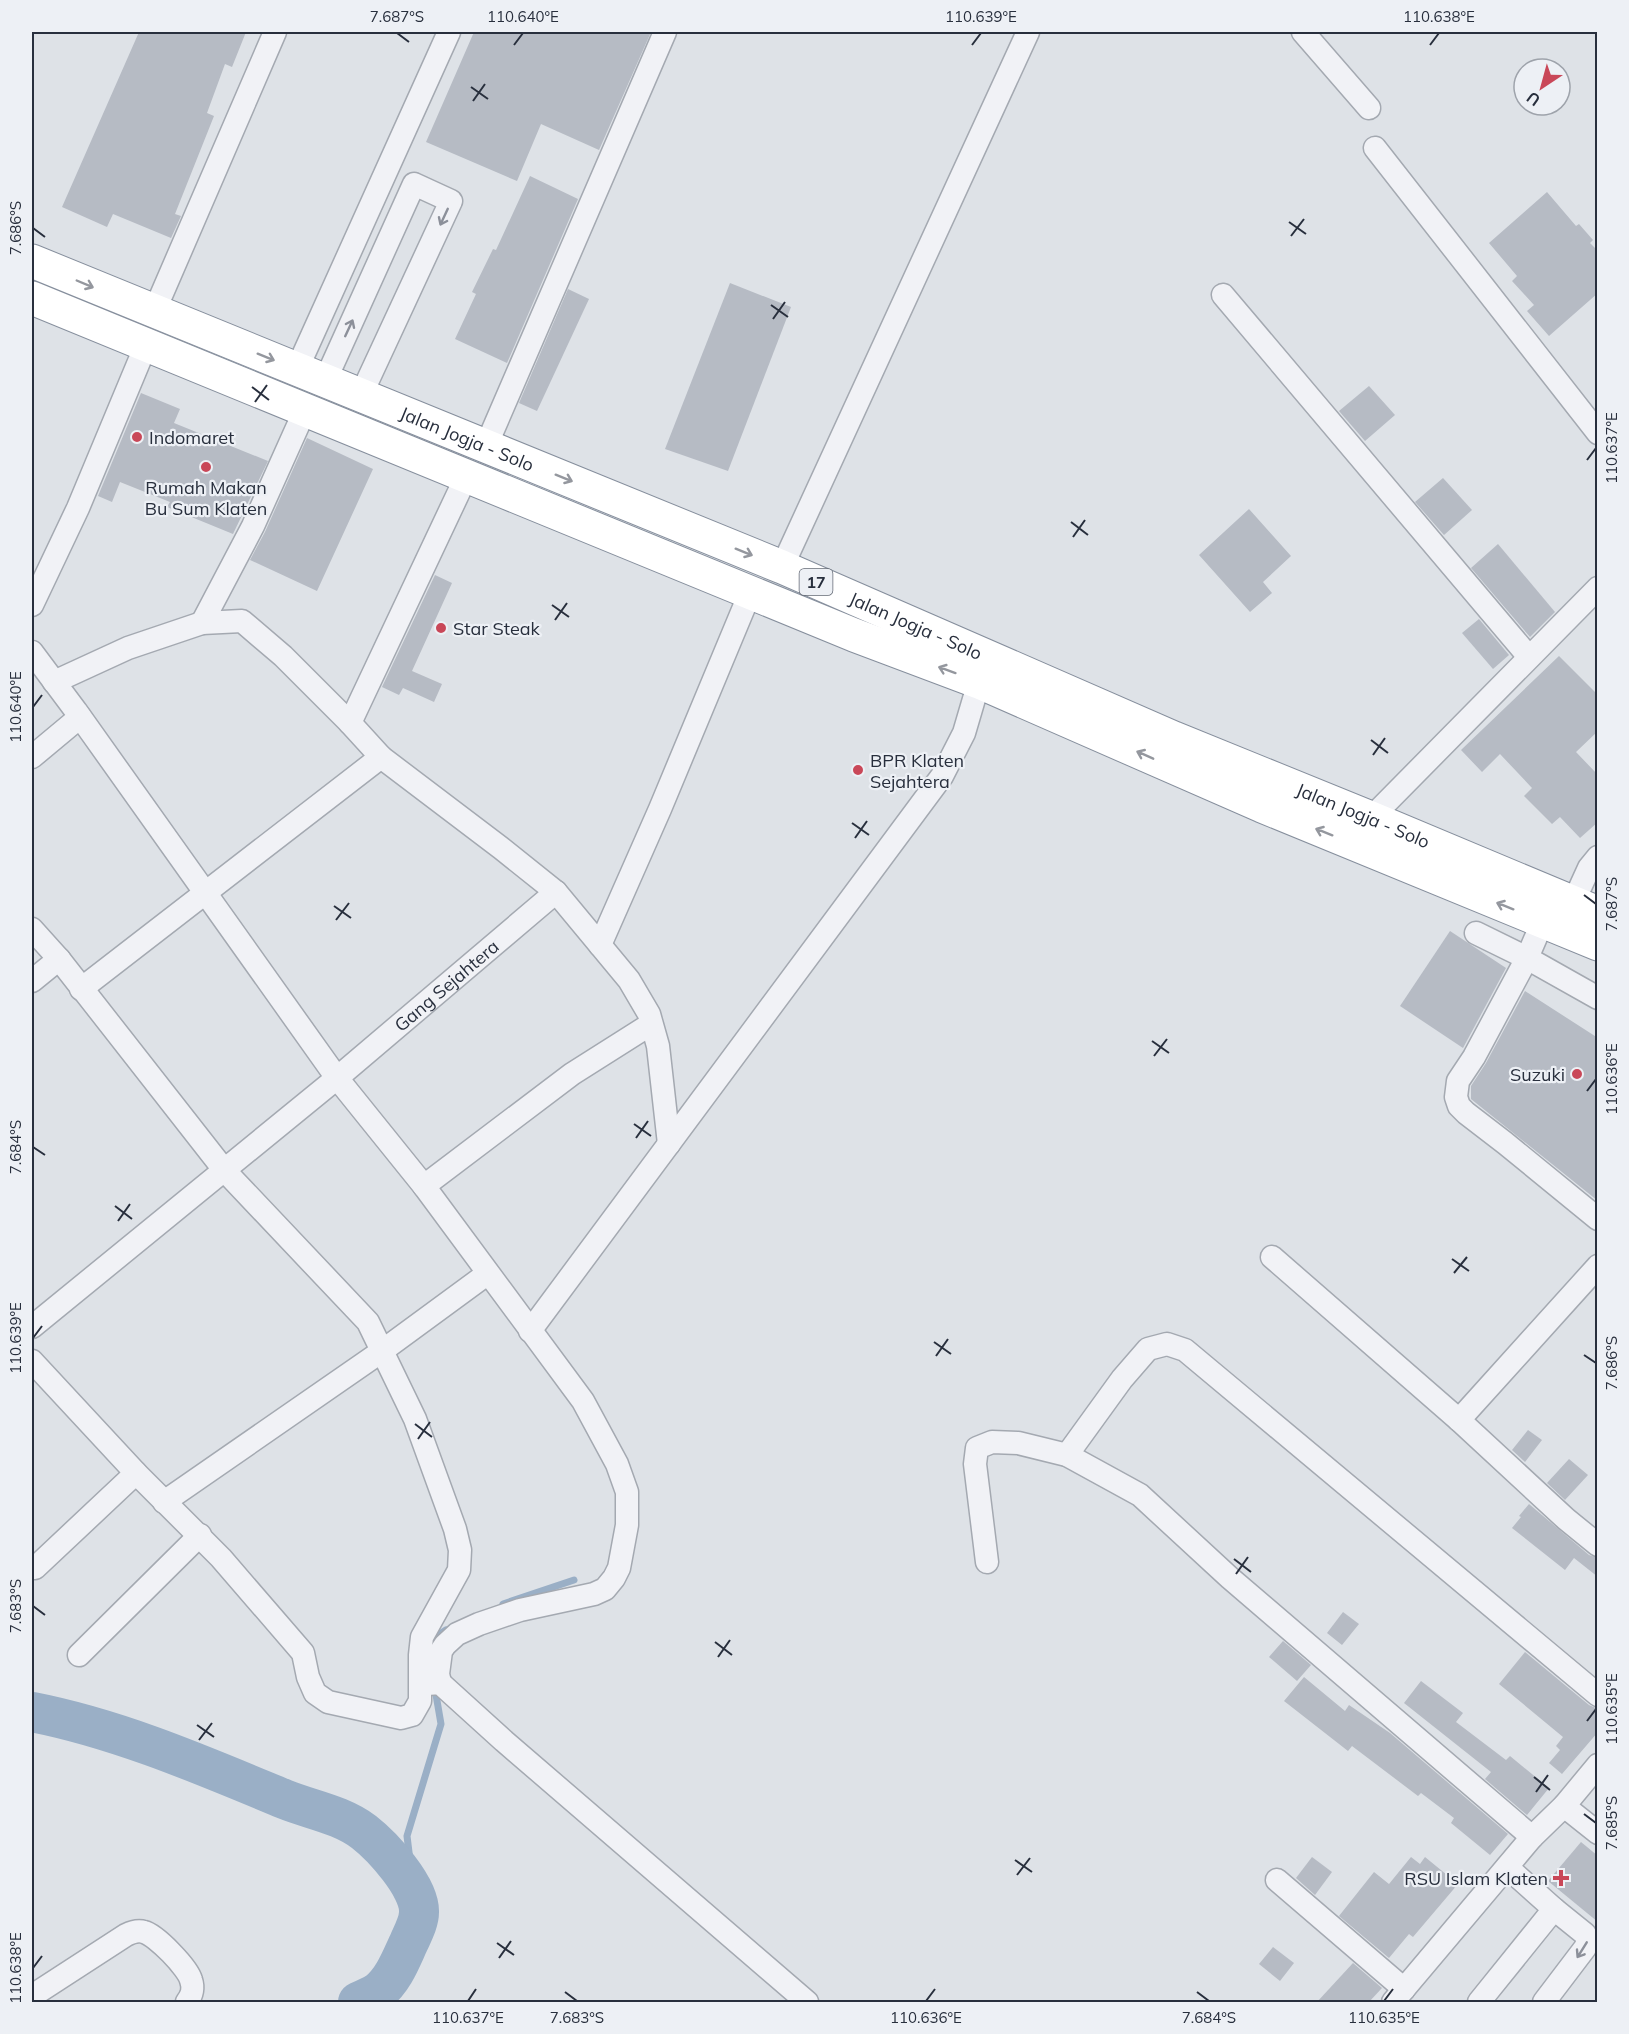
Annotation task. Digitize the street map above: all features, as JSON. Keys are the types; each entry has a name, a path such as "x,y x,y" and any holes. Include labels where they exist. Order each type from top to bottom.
{"highway":[{"name":"Jalan Jogja - Solo","path":"32,261 782,567 1174,738 1371,818 1569,916 1598,944"},
{"name":"Jalan Jogja - Solo","path":"32,298 750,593 979,682 1262,806 1569,916"}],"street":[{"path":"154,312 275,32"},
{"path":"311,375 449,32"},
{"path":"486,446 665,32"},
{"path":"782,567 1028,32"},
{"path":"1303,32 1369,108"},
{"path":"1375,148 1598,433"},
{"path":"311,375 414,184 452,201 361,395"},
{"path":"1223,295 1529,657"},
{"path":"32,605 78,508 146,345"},
{"path":"202,623 253,526 305,410"},
{"path":"350,723 466,477"},
{"path":"1371,818 1598,588"},
{"path":"600,945 660,809 750,593"},
{"path":"54,682 128,648 202,623 242,621 283,657 350,723 381,758 556,892 629,980 649,1014 658,1046 669,1144"},
{"path":"32,652 337,1078 424,1186 583,1401 617,1464 627,1492 627,1525 620,1568 605,1589 594,1594 520,1610 457,1634 441,1651 438,1674 412,1715 401,1718 328,1702 315,1693 303,1653 200,1535 164,1502 32,1361"},
{"path":"530,1331 942,776 964,733 979,682"},
{"path":"32,757 80,717"},
{"path":"81,989 381,758"},
{"path":"1598,857 1589,868 1569,916 1527,958 1474,1057 1458,1081 1456,1097 1459,1106 1466,1113 1598,1219"},
{"name":"Gang Sejahtera","path":"32,1327 225,1171 556,892"},
{"path":"32,929 59,958 225,1171 368,1322 415,1419 455,1529 460,1550 459,1570 422,1637 420,1655 431,1684 454,1697 807,2002"},
{"path":"1476,933 1527,958 1598,998"},
{"path":"32,981 59,958"},
{"path":"424,1186 572,1074 651,1024"},
{"path":"1272,1257 1459,1420 1566,1520 1598,1545"},
{"path":"1459,1420 1598,1266"},
{"path":"164,1502 487,1274"},
{"path":"1067,1455 1122,1378 1148,1349 1167,1344 1185,1350 1598,1695"},
{"path":"987,1562 975,1464 977,1448 992,1442 1017,1443 1067,1455 1140,1496 1230,1578 1532,1837"},
{"path":"35,1568 136,1473"},
{"path":"79,1655 200,1535"},
{"path":"1277,1880 1398,1996 1532,1837 1564,1806 1598,1765"},
{"path":"1564,1806 1598,1833"},
{"path":"1507,1867 1585,1934 1588,1941 1544,2002"},
{"path":"1479,2002 1554,1909"},
{"path":"32,1996 135,1931 145,1932 155,1937 184,1967 191,1979 192,1994 187,2002"}],"building":[{"path":"139,32 246,32 232,67 225,64 207,113 214,116 175,214 181,216 171,238 113,214 107,227 62,207"},
{"path":"474,32 651,32 599,150 541,124 517,181 426,142"},
{"path":"530,176 578,199 507,363 455,339 476,294 472,292 493,249 496,250"},
{"path":"1547,192 1576,226 1579,224 1593,240 1590,243 1598,251 1598,293 1549,336 1527,311 1534,305 1512,281 1517,276 1489,243"},
{"path":"730,283 791,307 728,471 665,449"},
{"path":"568,289 589,299 537,411 519,403"},
{"path":"1369,386 1395,415 1365,441 1339,411"},
{"path":"141,393 180,409 174,423 268,461 233,534 167,507 170,502 120,482 112,502 98,496"},
{"path":"307,438 373,469 317,591 250,560"},
{"path":"1443,478 1472,510 1444,535 1415,502"},
{"path":"1249,509 1291,556 1263,582 1272,593 1250,612 1199,555"},
{"path":"1498,544 1555,612 1530,637 1471,568"},
{"path":"435,575 452,583 412,671 442,684 434,702 403,688 399,695 382,687"},
{"path":"1479,619 1509,655 1493,669 1462,633"},
{"path":"1559,656 1598,695 1598,731 1576,752 1598,775 1598,822 1580,838 1560,817 1552,824 1524,796 1532,788 1500,754 1482,772 1461,750"},
{"path":"1450,931 1506,968 1463,1048 1400,1006"},
{"path":"1525,991 1598,1038 1598,1201 1471,1099 1471,1086"},
{"path":"1528,1430 1542,1440 1525,1462 1512,1450"},
{"path":"1569,1459 1588,1475 1565,1500 1547,1483"},
{"path":"1529,1504 1589,1555 1598,1558 1598,1577 1574,1558 1565,1570 1512,1528"},
{"path":"1343,1612 1359,1624 1342,1645 1327,1633"},
{"path":"1283,1641 1311,1665 1297,1681 1269,1657"},
{"path":"1525,1652 1589,1705 1598,1709 1598,1732 1562,1774 1549,1763 1560,1750 1556,1746 1563,1737 1499,1684"},
{"path":"1304,1677 1345,1711 1349,1705 1390,1733 1508,1834 1490,1855 1451,1823 1454,1818 1421,1793 1418,1796 1352,1746 1348,1751 1284,1701"},
{"path":"1421,1681 1463,1713 1456,1722 1506,1760 1510,1756 1549,1788 1527,1815 1485,1779 1491,1772 1404,1703"},
{"path":"1581,1842 1598,1856 1598,1922 1548,1881"},
{"path":"1312,1857 1332,1872 1315,1895 1296,1878"},
{"path":"1411,1857 1420,1864 1425,1857 1458,1884 1413,1937 1409,1934 1389,1958 1339,1916 1374,1872 1389,1884"},
{"path":"1273,1947 1294,1963 1280,1981 1259,1964"},
{"path":"1353,1963 1382,1988 1369,2002 1317,2002"}],"waterway":[{"path":"503,1604 574,1580"},
{"path":"430,1651 434,1638 446,1630"},
{"path":"414,1893 407,1836 441,1724 435,1689"},
{"path":"32,1712 97,1728 160,1749 335,1817 355,1826 372,1838 407,1879 418,1902 419,1916 397,1969 378,1992 358,2002"}],"place":[{"name":"Indomaret","path":"137,437"},
{"name":"Rumah Makan Bu Sum Klaten","path":"206,467"},
{"name":"Star Steak","path":"441,628"},
{"name":"BPR Klaten Sejahtera","path":"858,770"},
{"name":"Suzuki","path":"1577,1074"},
{"name":"RSU Islam Klaten","path":"1561,1878"}]}
